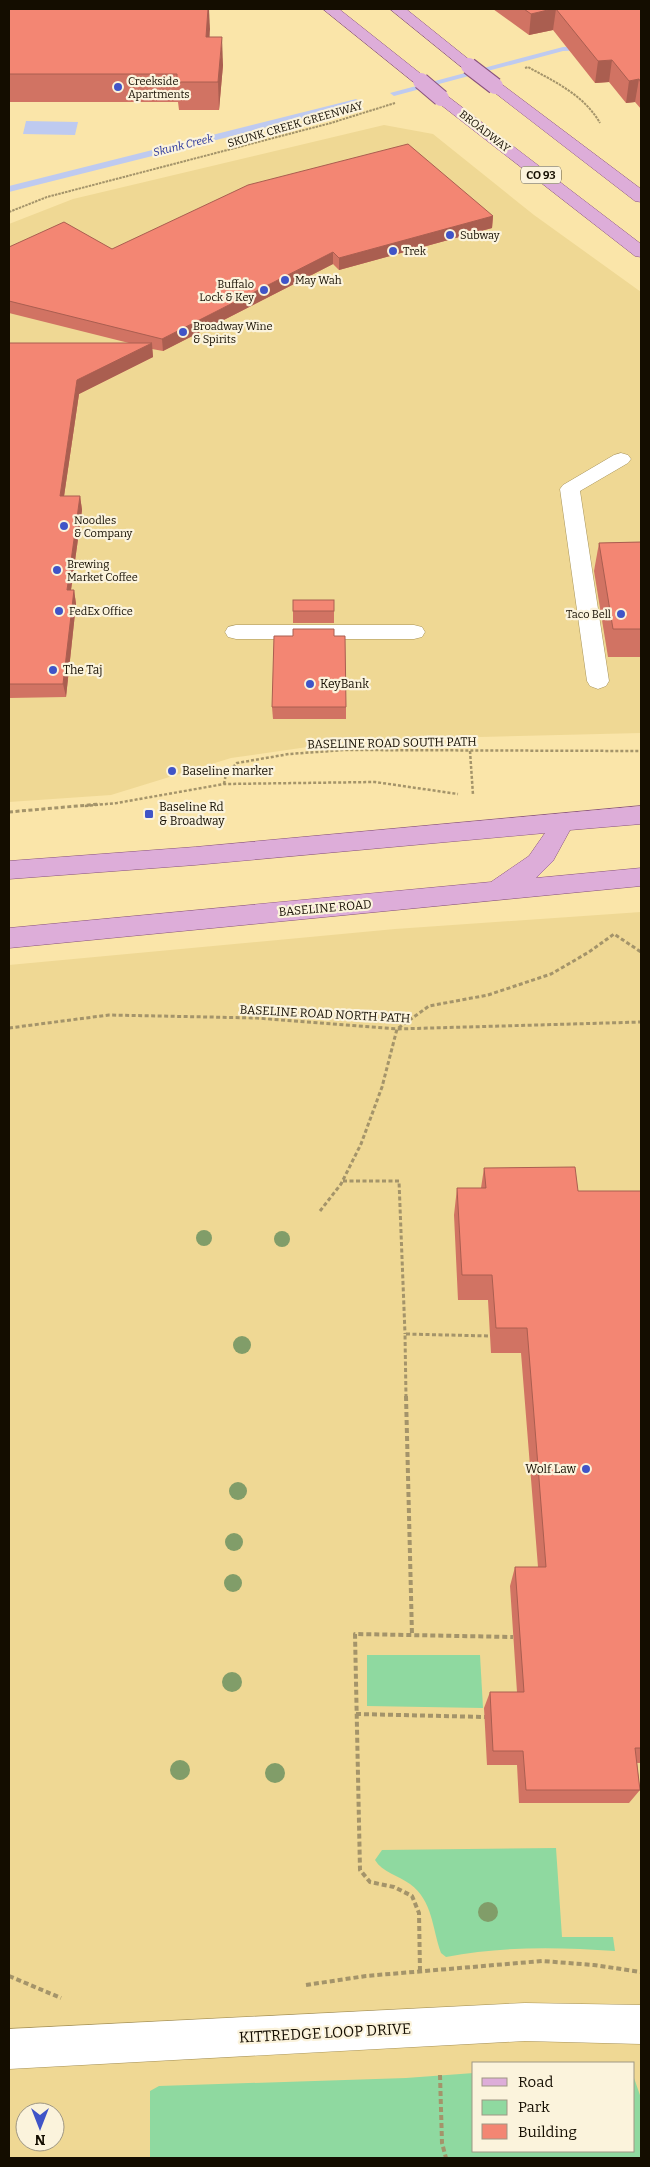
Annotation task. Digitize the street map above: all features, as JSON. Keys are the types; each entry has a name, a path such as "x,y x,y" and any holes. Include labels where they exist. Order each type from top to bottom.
{"main road":[{"name":"BROADWAY","path":"330,9 441,98 641,252"},
{"path":"397,9 641,198"},
{"path":"9,870 195,856 641,815"},
{"path":"493,892 528,872 550,850 562,822"},
{"name":"BASELINE ROAD","path":"9,938 641,878"}],"street":[{"path":"598,681 570,488 621,459"},
{"path":"236,632 414,632"},
{"name":"KITTREDGE LOOP DRIVE","path":"9,2049 525,2022 641,2025"}],"path":[{"path":"522,69 528,67 577,95 595,112 601,127"},
{"name":"SKUNK CREEK GREENWAY","path":"9,212 47,197 332,123 383,106"},
{"name":"BASELINE ROAD SOUTH PATH","path":"224,784 226,774 237,763 263,757 345,750 641,751"},
{"path":"9,812 117,803 224,784 375,782 473,797 470,751"},
{"path":"320,1210 343,1181 387,1078 397,1029 428,1006 488,995 551,974 589,952 614,934 641,952"},
{"name":"BASELINE ROAD NORTH PATH","path":"9,1028 109,1015 257,1018 397,1029 641,1022"},
{"path":"343,1181 399,1180 405,1334 412,1635"},
{"path":"405,1334 490,1336"},
{"path":"420,1971 419,1913 412,1896 394,1887 370,1882 360,1870 355,1634 513,1637"},
{"path":"356,1714 485,1717"},
{"path":"303,1986 420,1971 542,1961 594,1965 641,1972"},
{"path":"9,1976 71,2003"},
{"path":"440,2075 442,2143 446,2158"}],"shaded area":[{"path":"384,125 433,134 534,215 641,292 641,733 356,740 231,758 111,795 9,802 9,224 73,199"},
{"path":"641,912 641,2158 9,2158 9,965 395,929"}],"green space":[{"path":"367,1655 480,1655 483,1708 367,1706"},
{"path":"556,1848 562,1937 613,1937 615,1951 530,1948 467,1953 446,1957 441,1953 428,1907 418,1891 410,1884 386,1871 375,1860 382,1850"},
{"path":"472,2073 472,2152 635,2152 635,2081 641,2098 641,2158 150,2158 150,2091 159,2086 406,2078"}],"water":[{"path":"26,121 78,122 75,135 23,134"}],"building":[{"path":"9,9 208,9 206,37 222,37 218,82 177,82 177,74 9,74"},
{"path":"524,9 552,9 531,14"},
{"path":"556,9 641,9 641,83 639,79 629,81 612,60 598,61"},
{"path":"408,144 493,216 339,258 333,252 162,339 9,301 9,247 64,222 112,249 248,185"},
{"path":"9,343 152,343 77,380 60,496 80,496 67,590 74,590 63,684 9,684"},
{"path":"641,542 641,629 613,629 599,543"},
{"path":"293,600 334,600 334,611 293,611"},
{"name":"KeyBank","path":"293,629 334,629 334,636 345,636 346,707 272,707 274,636 293,636"},
{"name":"Wolf Law","path":"575,1167 578,1191 641,1191 641,1748 635,1748 640,1790 526,1790 523,1751 493,1751 490,1692 524,1692 515,1567 546,1567 527,1328 496,1328 492,1275 462,1275 457,1188 486,1188 484,1168"}],"waterway":[{"name":"Skunk Creek","path":"394,93 563,49 587,48"},
{"name":"Skunk Creek","path":"9,189 356,102"}],"place":[{"name":"Creekside Apartments","path":"118,87"},
{"name":"Subway","path":"450,235"},
{"name":"Trek","path":"393,251"},
{"name":"May Wah","path":"285,280"},
{"name":"Buffalo Lock & Key","path":"264,290"},
{"name":"Broadway Wine & Spirits","path":"183,332"},
{"name":"Noodles & Company","path":"64,526"},
{"name":"Brewing Market Coffee","path":"57,570"},
{"name":"FedEx Office","path":"59,611"},
{"name":"Taco Bell","path":"621,614"},
{"name":"The Taj","path":"53,670"},
{"name":"KeyBank","path":"310,684"},
{"name":"Baseline marker","path":"172,771"},
{"name":"Baseline Rd & Broadway","path":"149,814"},
{"name":"Wolf Law","path":"586,1469"}]}
